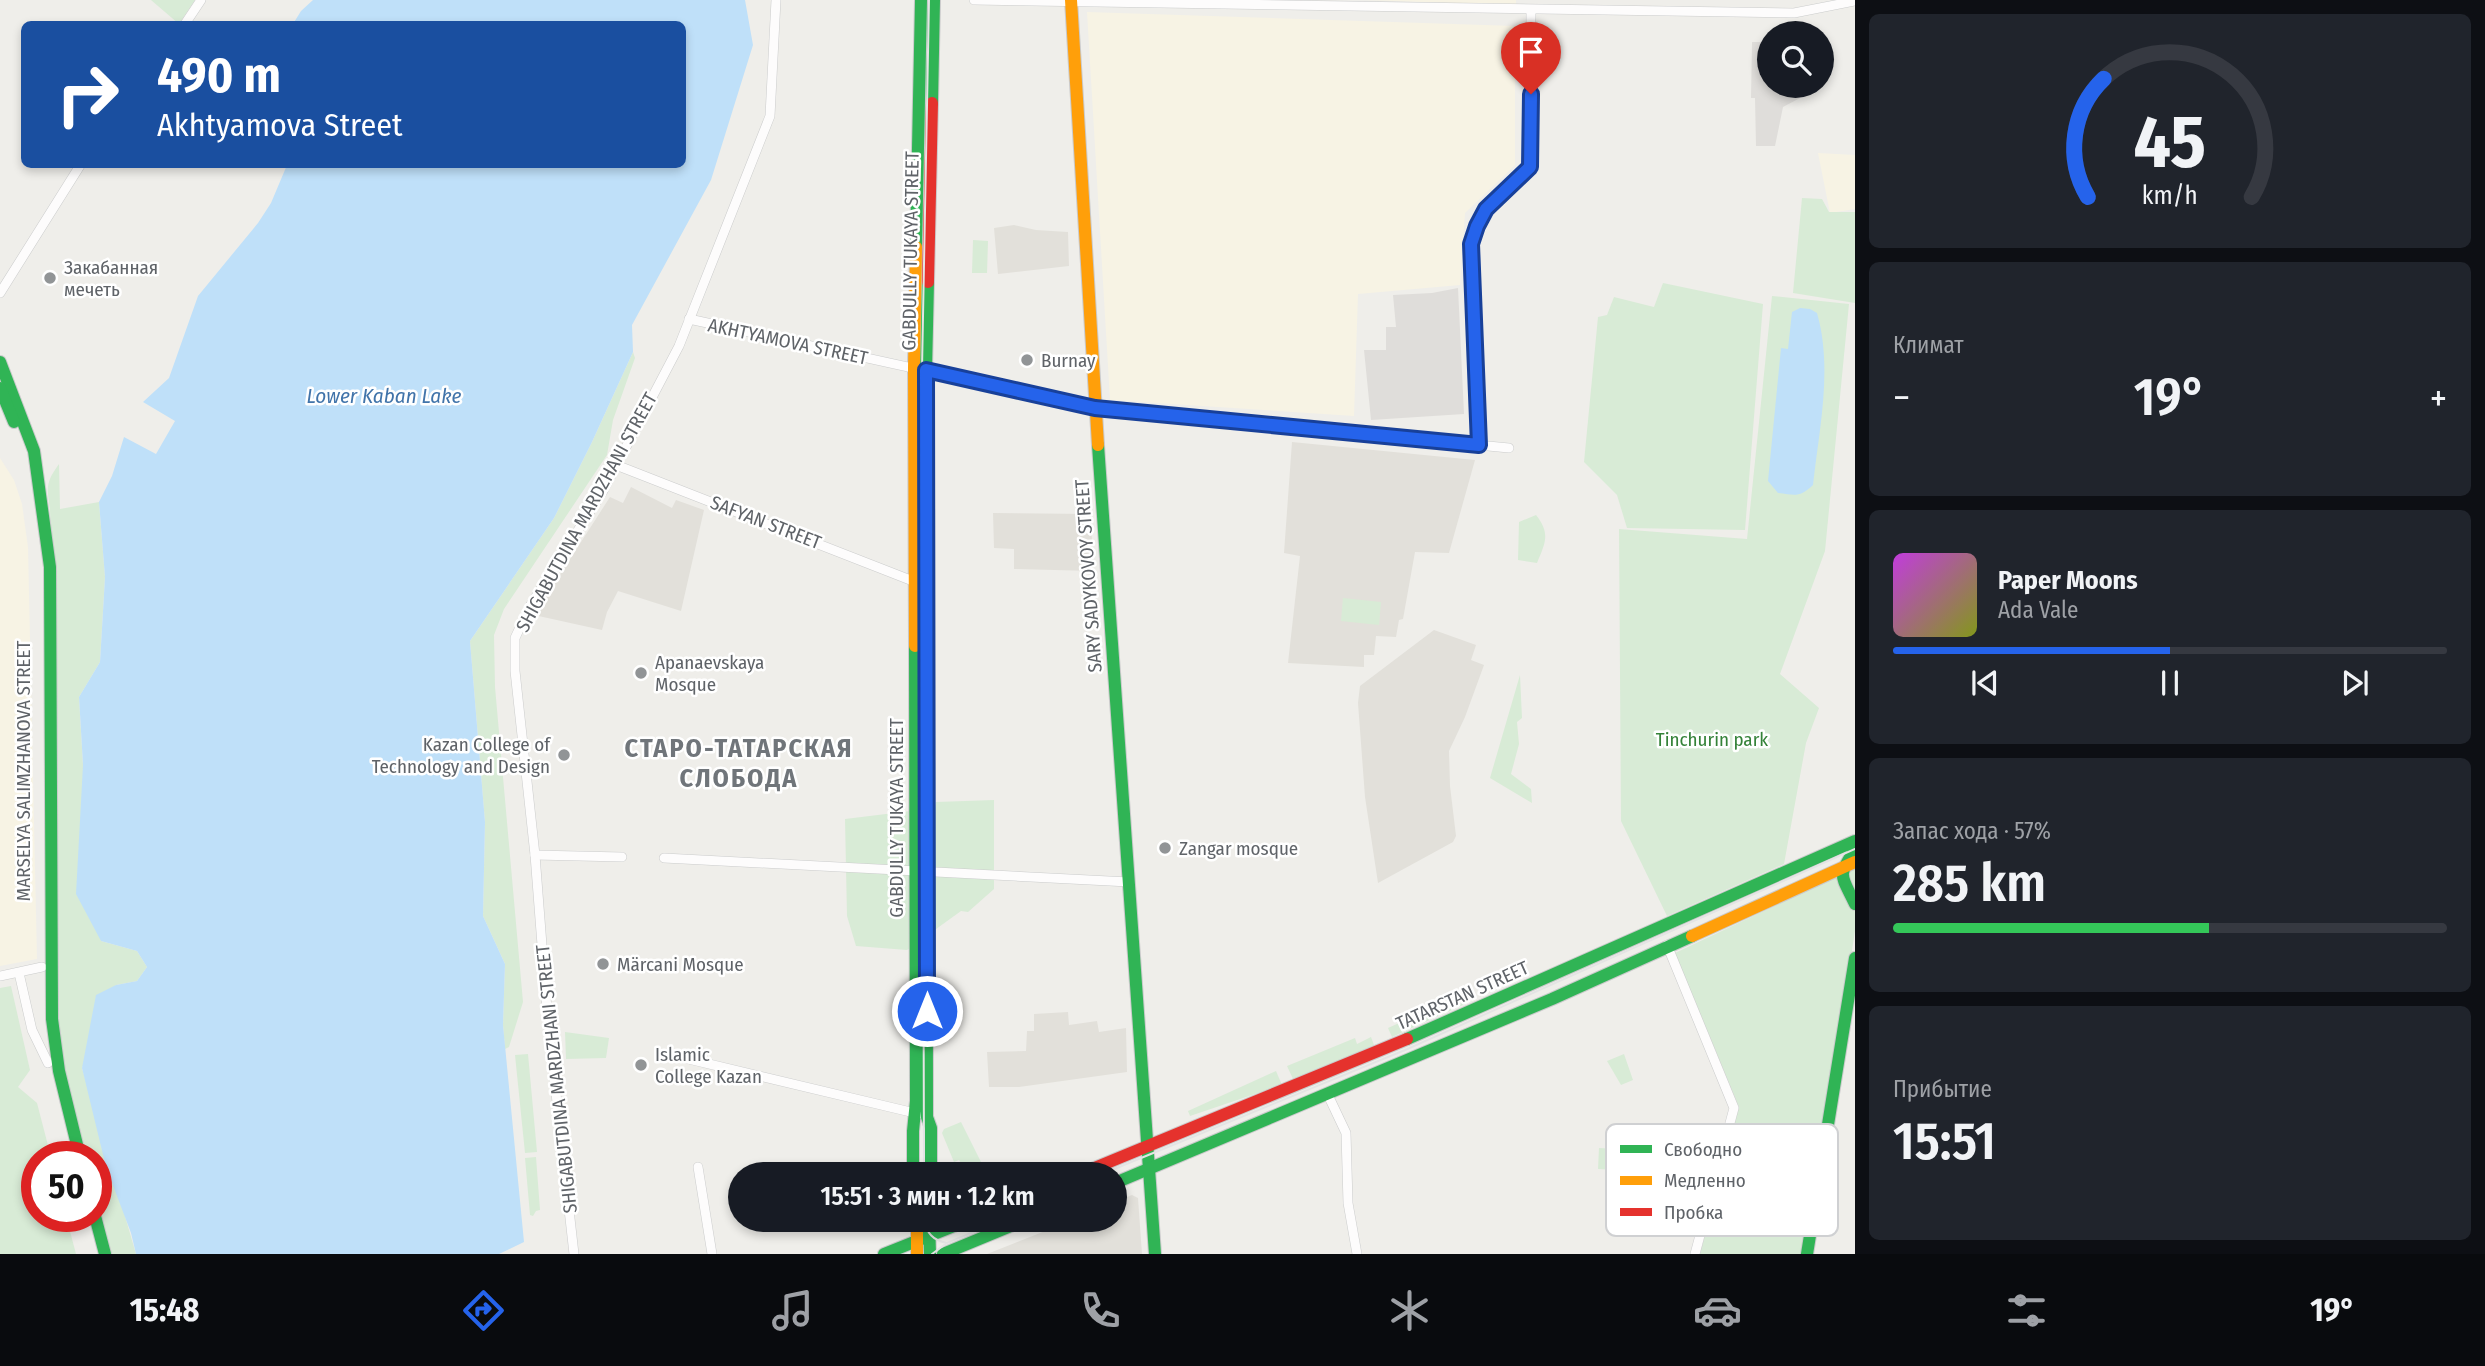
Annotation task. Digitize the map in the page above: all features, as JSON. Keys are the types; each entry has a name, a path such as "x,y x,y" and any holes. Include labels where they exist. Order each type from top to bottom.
{"main road":[{"name":"GABDULLY TUKAYA STREET","path":"921,0 920,369 928,587 921,872"},
{"name":"GABDULLY TUKAYA STREET","path":"913,1162 913,1131 921,1115 921,872 915,582 934,0"},
{"name":"SARY SADYKOVOY STREET","path":"1071,2 1095,408 1155,1254"},
{"path":"0,362 34,451 50,568 52,1019 54,1048 76,1141"},
{"name":"MARSELYA SALIMZHANOVA STREET","path":"0,388 15,423 29,470 40,546 43,619 43,1034 68,1141"},
{"name":"TATARSTAN STREET","path":"1110,1162 1385,1050 1855,841"},
{"path":"1855,850 1841,875 1855,904"},
{"name":"TATARSTAN STREET","path":"1127,1177 1552,999 1849,865"},
{"path":"1659,928 1667,946"},
{"path":"1829,1124 1855,958"},
{"name":"GABDULLY TUKAYA STREET","path":"921,1115 931,1128 931,1162"},
{"path":"91,1232 96,1254"},
{"path":"99,1232 105,1254"},
{"path":"917,1232 917,1254"},
{"path":"930,1232 930,1254"},
{"path":"884,1254 938,1232"},
{"path":"943,1254 995,1232"},
{"path":"1807,1254 1811,1236"}],"street":[{"path":"187,21 201,0"},
{"name":"SHIGABUTDINA MARDZHANI STREET","path":"574,1254 548,1022 535,855 514,671 515,638 530,606 603,491 679,346 770,116 776,0"},
{"path":"974,0 1794,13 1813,5 1855,1"},
{"path":"1479,445 1471,244 1486,209 1530,167 1531,10"},
{"path":"0,293 78,168"},
{"name":"AKHTYAMOVA STREET","path":"689,319 1095,408 1510,448"},
{"name":"SAFYAN STREET","path":"616,465 928,587"},
{"path":"535,855 622,857"},
{"path":"664,858 1129,882"},
{"path":"1667,946 1734,1108 1730,1124"},
{"path":"0,976 42,967"},
{"path":"19,973 32,1030 48,1063"},
{"path":"680,1057 921,1115"},
{"path":"1328,1095 1346,1133 1348,1202 1357,1254"},
{"path":"698,1167 712,1254"},
{"path":"1695,1254 1700,1236"}],"shaded area":[{"path":"1364,0 1516,0 1516,5"},
{"path":"1087,12 1515,26 1515,165 1465,213 1460,285 1358,294 1354,416 1110,400"},
{"path":"1752,42 1757,42 1757,98 1800,98 1783,107 1775,146 1756,146 1755,98 1751,98"},
{"path":"1818,153 1855,155 1855,209 1830,213"},
{"path":"1014,225 1036,230 1068,232 1069,266 998,274 994,228"},
{"path":"1458,288 1464,414 1371,420 1364,350 1386,350 1386,327 1396,327 1393,295 1432,293"},
{"path":"1292,442 1475,460 1449,553 1415,552 1403,619 1399,620 1396,637 1376,636 1374,655 1364,655 1364,667 1288,663 1300,556 1284,553"},
{"path":"0,458 14,480 22,504 28,547 37,959 0,966"},
{"path":"631,487 672,508 676,500 704,510 681,611 618,591 607,612 602,630 534,615 610,497 623,503"},
{"path":"993,513 1091,514 1093,571 1014,569 1014,549 994,548"},
{"path":"1434,630 1476,645 1471,660 1484,665 1449,751 1456,836 1453,842 1378,883 1365,797 1358,703 1360,686"},
{"path":"1068,1012 1069,1025 1097,1021 1099,1032 1126,1028 1127,1072 1019,1087 989,1087 987,1052 1026,1051 1027,1031 1034,1031 1034,1014"},
{"path":"1132,1195 1138,1198 1142,1254 987,1254 1043,1232 1127,1232 1127,1197"}],"green space":[{"path":"151,0 195,0 181,21 176,21"},
{"path":"1802,198 1822,199 1829,212 1855,212 1855,303 1793,293"},
{"path":"973,240 988,241 987,273 972,273"},
{"path":"1663,283 1763,304 1745,530 1627,528 1617,495 1584,462 1598,317 1607,315 1614,297 1654,307"},
{"name":"Tinchurin park","path":"1772,296 1849,304 1825,551 1780,674 1819,708 1806,743 1784,864 1667,916 1621,821 1619,529 1747,539"},
{"path":"633,352 635,358 613,420 607,455 504,609 494,635 495,687 523,1002 509,1047 505,1049 505,964 483,916 485,822 470,641 554,518"},
{"path":"59,464 60,509 99,502 105,577 100,662 79,697 83,765 101,941 137,951 147,967 137,981 116,985 82,1068 103,1141 80,1141 59,1044 55,989 56,691 48,491 51,476"},
{"path":"1536,515 1545,533 1540,556 1537,563 1518,560 1519,522"},
{"path":"1343,598 1381,602 1379,625 1341,621"},
{"path":"1520,675 1522,718 1517,722 1519,744 1511,774 1531,789 1532,803 1490,778"},
{"path":"994,800 994,889 968,912 961,911 907,950 856,946 847,916 845,819 935,808 936,802"},
{"path":"1855,868 1855,931 1825,1124 1734,1124 1739,1107 1675,953"},
{"path":"11,986 30,1070 18,1087 37,1103 47,1141 21,1141 21,1232 70,1232 76,1254 0,1254 0,988"},
{"path":"1461,995 1465,1004 1392,1037 1388,1028"},
{"path":"565,1032 609,1038 606,1058 566,1059"},
{"path":"1371,1037 1374,1045 1294,1081 1287,1066 1355,1038 1357,1044"},
{"path":"528,1054 537,1152 525,1153 515,1055"},
{"path":"1624,1054 1633,1080 1621,1085 1607,1061"},
{"path":"1276,1071 1282,1085 1190,1116 1188,1111"},
{"path":"961,1122 981,1162 954,1162 942,1133 944,1129"},
{"path":"1599,1148 1606,1148 1606,1169 1598,1169"},
{"path":"536,1157 540,1210 533,1216 530,1215 525,1158"},
{"path":"112,1171 136,1254 110,1254 104,1232 112,1232"},
{"path":"1705,1236 1808,1236 1803,1254 1700,1254"}],"water":[{"name":"Lower Kaban Lake","path":"313,0 745,0 753,45 711,180 632,325 633,352 592,442 554,518 470,641 485,822 483,916 505,964 503,1025 524,1242 499,1254 136,1254 112,1183 112,1141 100,1141 82,1068 96,995 116,985 137,981 147,967 137,951 101,941 76,894 83,765 79,697 100,662 105,577 99,502 112,476 124,437 156,454 175,421 143,402 169,378 198,296 258,223 271,203 286,168 686,168 686,21 295,21"},
{"path":"1800,308 1817,313 1822,334 1824,377 1813,485 1801,494 1793,495 1778,493 1768,481 1781,348 1788,349 1792,312"}],"tram line":[{"path":"924,1162 922,369 929,0"},
{"path":"1127,1164 1405,1050 1855,849"},
{"path":"929,1232 937,1240 947,1243"},
{"path":"932,1254 947,1243 974,1232"}],"traffic: fast":[{"path":"916,247 921,0"},
{"path":"932,103 934,0"},
{"path":"928,282 927,1117 931,1128 931,1162"},
{"path":"0,362 34,451 50,567 52,1019 59,1071 76,1141"},
{"path":"0,388 14,422"},
{"path":"1098,445 1155,1254"},
{"path":"913,1162 916,1101 915,646"},
{"path":"1407,1039 1855,841"},
{"path":"1855,850 1843,872 1844,882 1855,904"},
{"path":"1127,1178 1552,999 1692,936"},
{"path":"1828,1124 1855,958"},
{"path":"99,1232 105,1254"},
{"path":"929,1232 930,1254"},
{"path":"884,1254 939,1232"},
{"path":"943,1254 996,1232"},
{"path":"1807,1254 1810,1236"}],"traffic: slow":[{"path":"1071,0 1098,445"},
{"path":"915,646 916,247"},
{"path":"1692,936 1855,862"},
{"path":"917,1232 917,1254"}],"traffic: jam":[{"path":"928,282 932,103"},
{"path":"1109,1162 1407,1039"}],"place":[{"name":"Закабанная мечеть","path":"50,278"},
{"name":"Burnay","path":"1027,360"},
{"name":"Apanaevskaya Mosque","path":"641,673"},
{"name":"Kazan College of Technology and Design","path":"564,755"},
{"name":"Zangar mosque","path":"1165,848"},
{"name":"Märcani Mosque","path":"603,964"},
{"name":"Islamic College Kazan","path":"641,1065"}],"district":[{"name":"СТАРО-ТАТАРСКАЯ СЛОБОДА","path":"739,763"}],"route":[{"path":"927,1011 926,370 1095,408 1479,445 1471,244 1486,209 1530,167 1531,94"}]}
